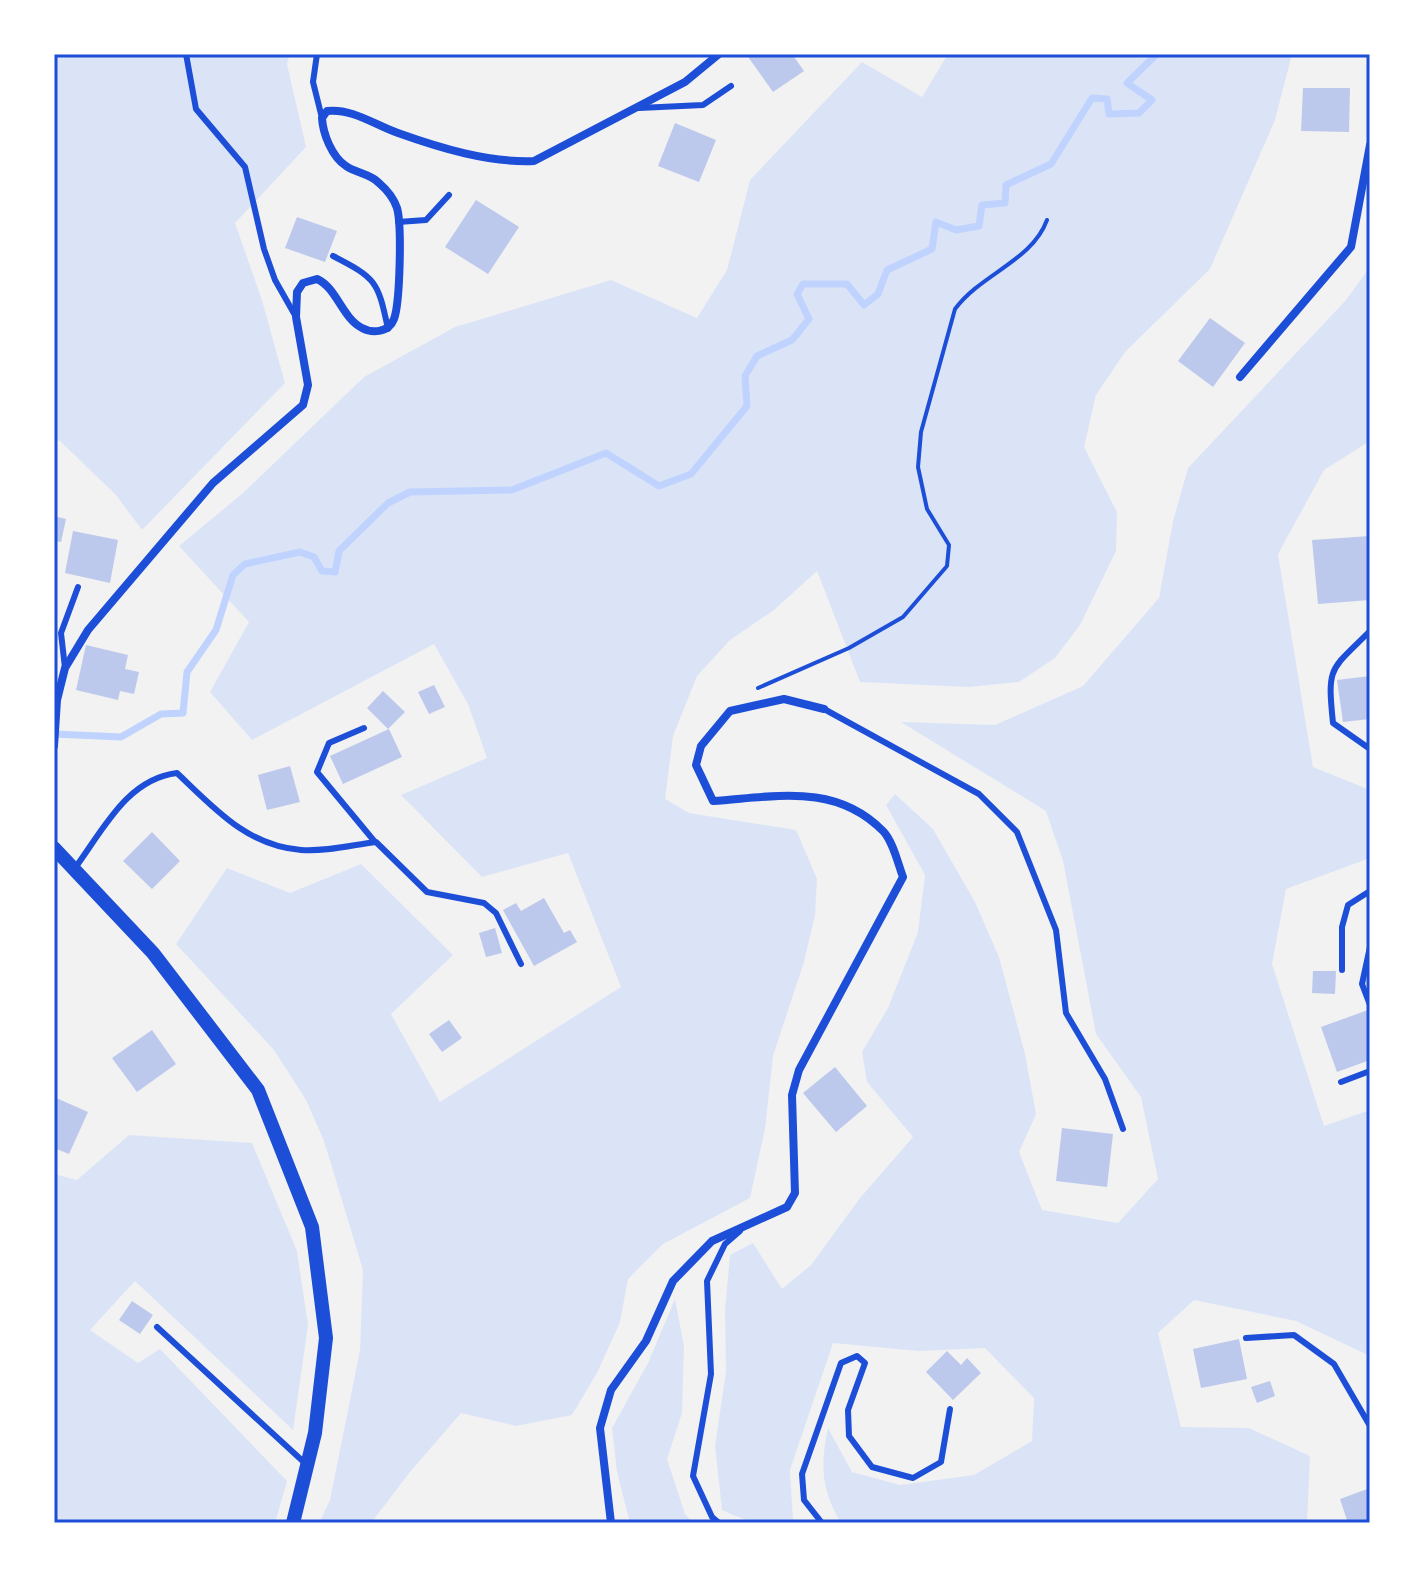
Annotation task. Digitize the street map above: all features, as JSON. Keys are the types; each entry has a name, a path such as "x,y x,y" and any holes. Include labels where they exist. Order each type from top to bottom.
{"street":[{"path":"54,746 57,700 65,668 115,596 213,483 285,424 303,405 308,385 296,317 297,292 303,283 317,279 326,283 337,302 362,328 388,329 394,321 398,295 397,208 378,181 344,165 334,153 322,131 322,118 327,111 341,110 450,149 523,162 534,161 685,82 719,54"},
{"path":"1240,377 1351,247 1370,145"},
{"path":"611,1523 600,1428 611,1390 646,1341 673,1281 712,1241 787,1207 795,1193 792,1095 799,1070 903,877 885,832 835,799 809,794 713,801 696,765 701,746 730,711 784,699 824,709"},
{"path":"55,846 73,871 153,953 258,1090 312,1227 326,1338 307,1465 293,1523"}],"lane":[{"path":"186,54 196,109 245,167 264,249 275,280 296,317"},
{"path":"317,54 313,82 322,118"},
{"path":"639,108 703,105 731,86"},
{"path":"398,222 426,220 449,195"},
{"path":"333,256 369,275 381,297 388,329"},
{"path":"65,668 61,633 78,587"},
{"path":"1370,631 1331,670 1329,689 1333,723 1370,749"},
{"path":"824,709 979,794 1017,832 1056,930 1066,1013 1105,1079 1123,1129"},
{"path":"364,728 329,743 317,772 376,842 427,892 484,903 496,913 521,964"},
{"path":"73,871 133,791 155,776 177,773 235,828 259,840 302,850 376,842"},
{"path":"1342,970 1342,927 1348,905 1370,891"},
{"path":"1370,947 1362,984 1370,1005"},
{"path":"1341,1082 1370,1071"},
{"path":"719,1523 712,1517 693,1476 711,1374 707,1281 725,1244 745,1227"},
{"path":"157,1327 307,1465"},
{"path":"1246,1338 1294,1335 1334,1364 1370,1426"},
{"path":"822,1523 804,1500 802,1474 841,1363 857,1356 865,1363 848,1410 849,1436 872,1467 880,1471 913,1478 941,1462 950,1409"}],"path":[{"path":"755,690 849,648 903,617 947,566 949,545 927,509 918,467 921,432 955,309 967,293 991,273 1033,247 1047,220"}],"shaded area":[{"path":"54,54 290,54 287,64 306,147 235,223 262,300 285,383 142,530 116,495 60,441 54,440"},
{"path":"948,54 1292,54 1275,120 1210,269 1125,352 1096,395 1084,447 1117,512 1116,551 1080,625 1055,658 1019,682 969,687 860,682 817,571 774,610 730,640 697,676 673,736 665,799 689,813 796,830 817,879 815,915 804,962 773,1056 765,1129 750,1198 663,1244 628,1279 620,1322 598,1371 572,1415 516,1426 461,1413 371,1523 319,1523 330,1500 360,1350 363,1270 324,1141 306,1100 274,1050 176,944 227,868 290,893 361,864 453,955 391,1014 440,1102 621,987 568,853 482,877 401,795 487,758 468,704 434,644 252,740 210,692 249,622 179,546 243,493 364,377 455,327 611,280 697,318 727,270 750,180 862,62 922,97"},
{"path":"1370,267 1370,441 1324,470 1278,554 1313,767 1370,790 1370,858 1286,889 1272,964 1324,1126 1370,1110 1370,1356 1296,1321 1194,1300 1158,1333 1181,1427 1249,1428 1310,1456 1307,1523 841,1523 829,1499 824,1477 828,1428 852,1472 900,1485 974,1475 1032,1441 1034,1398 985,1348 919,1351 833,1343 790,1470 793,1520 766,1524 722,1510 715,1446 726,1371 725,1310 730,1255 753,1243 782,1289 811,1265 860,1198 913,1137 867,1082 862,1052 888,1008 918,932 925,875 886,805 895,794 933,829 975,902 999,957 1025,1054 1036,1114 1019,1152 1042,1210 1118,1223 1158,1179 1141,1097 1096,1034 1063,861 1046,811 901,722 995,725 1083,686 1159,598 1173,521 1188,468 1346,300"},
{"path":"129,1135 252,1143 297,1251 308,1325 293,1430 135,1281 90,1330 138,1363 160,1349 287,1481 275,1523 54,1523 54,1174 77,1180"},
{"path":"675,1299 684,1346 682,1413 667,1459 685,1514 694,1523 630,1523 617,1472 612,1428 648,1363"}],"building":[{"path":"746,54 792,54 804,71 773,92"},
{"path":"1303,88 1350,88 1349,132 1301,131"},
{"path":"675,123 716,140 699,182 658,166"},
{"path":"476,200 519,227 488,274 445,247"},
{"path":"297,217 337,231 325,262 285,248"},
{"path":"1210,318 1245,343 1213,387 1178,361"},
{"path":"54,516 66,519 61,542 54,541"},
{"path":"73,531 118,540 110,583 65,573"},
{"path":"1370,536 1370,600 1318,604 1312,540"},
{"path":"86,645 128,655 125,669 139,672 134,694 120,691 118,700 76,690"},
{"path":"1370,676 1370,719 1343,722 1337,680"},
{"path":"434,685 445,707 429,714 418,692"},
{"path":"383,691 405,712 388,729 367,708"},
{"path":"389,729 402,757 343,784 330,756"},
{"path":"290,766 300,802 267,810 258,775"},
{"path":"152,832 180,861 152,889 123,861"},
{"path":"544,898 564,933 570,930 577,942 534,966 503,910 516,903 521,911"},
{"path":"495,928 502,953 486,957 479,933"},
{"path":"1313,971 1336,971 1335,994 1312,993"},
{"path":"1368,1010 1370,1060 1337,1072 1321,1027"},
{"path":"449,1020 462,1038 442,1052 429,1034"},
{"path":"152,1030 176,1064 137,1092 112,1058"},
{"path":"835,1067 867,1106 836,1132 803,1093"},
{"path":"54,1097 88,1112 69,1154 54,1148"},
{"path":"1062,1128 1113,1134 1107,1187 1056,1181"},
{"path":"132,1301 153,1315 140,1334 119,1320"},
{"path":"1239,1339 1247,1379 1201,1388 1193,1349"},
{"path":"947,1351 961,1365 967,1358 981,1373 953,1400 926,1372"},
{"path":"1270,1381 1275,1396 1257,1403 1251,1387"},
{"path":"1370,1488 1370,1523 1348,1523 1340,1499"}],"waterway":[{"path":"54,734 121,737 161,714 183,713 187,672 216,630 233,575 245,564 300,552 314,557 322,571 335,572 339,551 388,503 410,492 512,490 606,453 659,486 691,474 747,406 745,376 757,356 792,340 809,319 797,294 803,284 847,284 864,305 878,294 887,270 932,249 936,222 956,230 979,226 982,205 1005,203 1006,185 1051,164 1092,98 1107,99 1109,114 1139,113 1152,100 1127,83 1157,54"}]}
